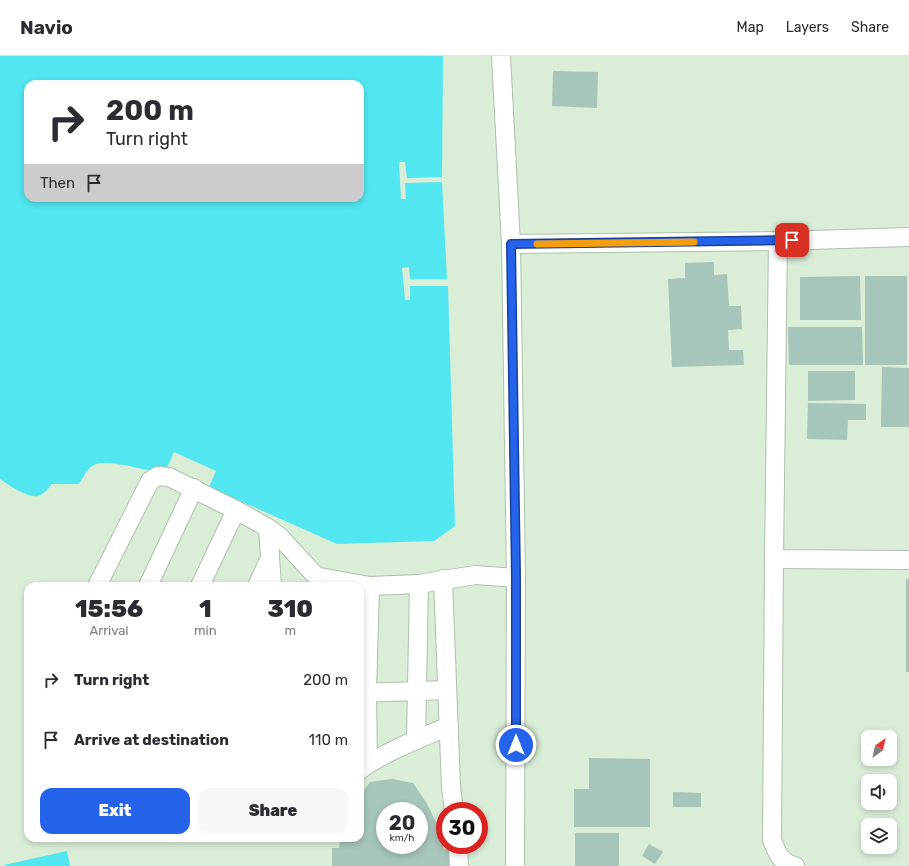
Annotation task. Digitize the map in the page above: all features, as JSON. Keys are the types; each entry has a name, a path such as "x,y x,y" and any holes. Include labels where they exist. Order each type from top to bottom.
{"street":[{"path":"501,56 511,244 516,578 515,866"},
{"path":"511,244 778,241 909,237"},
{"path":"778,241 772,840 778,856 787,865 795,866"},
{"path":"99,582 150,481 158,476 169,477 194,488 268,528 280,537 313,573 325,582"},
{"path":"150,582 194,488"},
{"path":"202,582 236,510"},
{"path":"268,528 272,582"},
{"path":"259,582 271,557"},
{"path":"774,559 909,560"},
{"path":"364,585 419,584 475,575 516,578"},
{"path":"443,579 451,787 453,802"},
{"path":"416,740 419,584"},
{"path":"370,586 364,693 364,767 416,740 449,726"},
{"path":"364,693 447,690"},
{"path":"458,854 459,866"}],"water":[{"path":"0,56 443,56 442,177 407,178 405,162 399,162 401,199 406,199 405,183 442,182 447,279 410,279 409,267 402,268 405,300 410,300 410,286 448,286 455,526 434,541 337,544 209,487 216,471 174,452 164,474 117,464 100,463 89,468 79,484 52,484 44,493 38,496 29,495 13,488 0,479"},
{"path":"67,851 70,866 4,865"}],"building":[{"path":"553,71 598,72 597,108 552,106"},
{"path":"714,262 714,275 727,274 729,306 741,306 742,329 728,330 729,350 743,350 744,365 672,367 668,279 685,278 685,263"},
{"path":"860,276 861,320 800,320 800,277"},
{"path":"865,276 907,276 907,365 865,365"},
{"path":"788,327 862,327 863,365 789,365"},
{"path":"882,367 909,368 909,427 881,427"},
{"path":"808,371 855,371 855,400 808,401"},
{"path":"808,403 866,404 866,420 848,420 847,440 807,439"},
{"path":"906,579 909,579 909,672 906,672"},
{"path":"589,758 650,759 650,827 574,827 574,789 589,789"},
{"path":"392,779 413,783 426,802 376,802 376,854 428,854 428,806 436,822 436,854 452,854 452,866 332,866 332,848 339,848 340,842 364,842 364,790 370,782"},
{"path":"673,792 701,793 701,807 673,807"},
{"path":"575,833 619,833 619,866 575,866"},
{"path":"649,844 663,852 655,864 642,856"}],"slow traffic":[{"path":"537,244 694,242"}],"route":[{"path":"516,745 516,578 511,244 792,240"}]}
